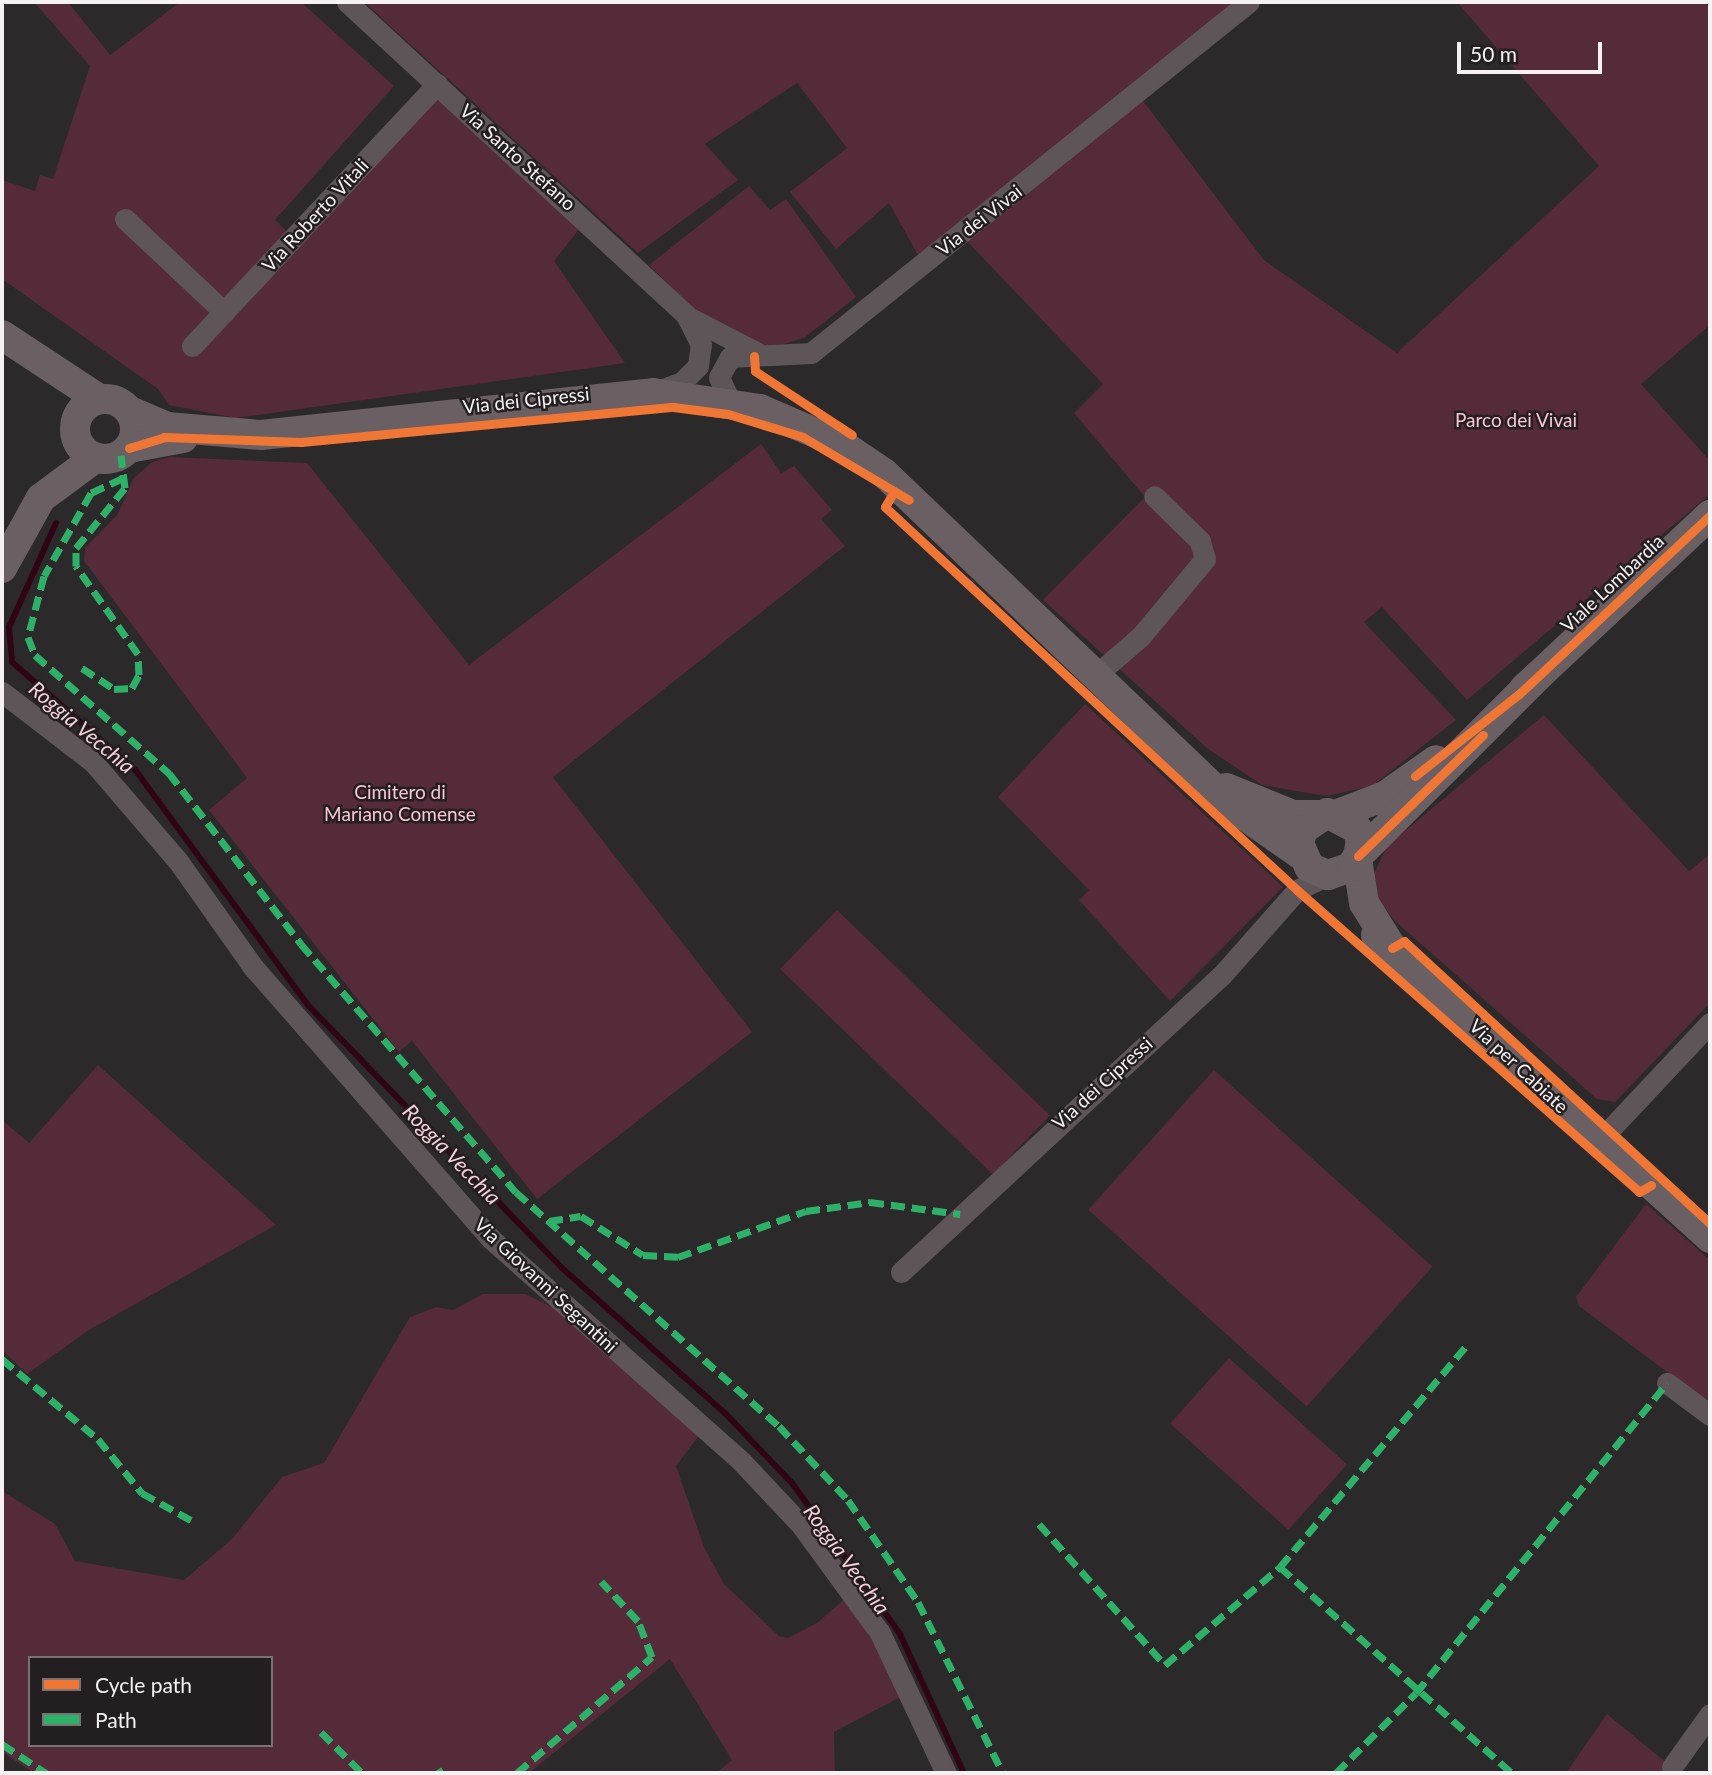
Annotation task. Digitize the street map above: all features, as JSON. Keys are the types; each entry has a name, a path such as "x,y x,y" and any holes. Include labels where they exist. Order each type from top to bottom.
{"main road":[{"path":"2,335 99,399 130,411 136,425 129,448 113,458 82,441 50,385 2,349"},
{"name":"Via dei Cipressi","path":"130,411 191,430 282,434 653,393 730,401 841,444 884,473 909,500 1212,782 1240,814 1308,870"},
{"path":"2,568 82,441 82,409 99,399"},
{"name":"Via dei Cipressi","path":"129,448 164,437 300,442 673,407 727,414 803,437 909,500"},
{"name":"Viale Lombardia","path":"1358,856 1538,676 1710,515"},
{"name":"Viale Lombardia","path":"1328,815 1404,783 1538,676"},
{"name":"Via dei Cipressi","path":"1212,782 1293,815 1328,815"},
{"path":"1358,856 1341,873 1308,870 1303,829 1328,815 1357,829 1364,903 1391,948"},
{"name":"Via per Cabiate","path":"1308,870 1710,1238"}],"street":[{"name":"Via Santo Stefano","path":"348,2 685,315 767,357"},
{"name":"Via dei Vivai","path":"730,401 720,390 722,367 742,354 767,357 811,353 1249,2"},
{"name":"Via Roberto Vitali","path":"192,346 437,84"},
{"path":"125,219 224,312"},
{"name":"Via Santo Stefano","path":"653,393 682,382 698,366 701,344 685,315"},
{"path":"1096,675 1141,636 1205,559 1200,541 1154,496"},
{"name":"Via Giovanni Segantini","path":"2,692 93,762 178,861 253,967 490,1238 743,1462 795,1518 880,1633 946,1773"},
{"name":"Via dei Cipressi","path":"901,1272 1227,970 1308,870"},
{"path":"1600,1140 1710,1023"},
{"path":"1667,1383 1710,1415"},
{"path":"1672,1767 1710,1714"}],"green space":[{"path":"34,2 68,2 110,55 180,2 301,2 394,86 275,220 298,242 433,96 580,228 554,261 625,363 236,418 169,405 158,389 2,279 2,180 35,191 40,175 53,179 90,66"},
{"name":"Parco dei Vivai","path":"364,2 1251,2 1137,93 1264,260 1397,353 1599,166 1457,2 1710,2 1710,325 1641,384 1710,461 1710,494 1467,700 1382,607 1364,622 1456,720 1372,786 1326,796 1262,785 1208,749 1043,600 1145,497 1074,413 1103,384 965,239 923,264 889,203 836,249 790,192 847,148 797,83 705,144 738,180 638,253"},
{"path":"749,186 770,210 786,199 856,297 804,338 767,349 706,322 649,265"},
{"name":"Cimitero di Mariano Comense","path":"761,444 781,473 794,466 832,510 821,519 845,546 553,777 752,1032 537,1199 412,1041 399,1052 209,810 247,778 84,561 85,548 118,514 133,479 152,462 170,457 307,463 469,665"},
{"path":"1085,704 1283,887 1170,1001 1079,900 1089,890 998,797"},
{"path":"1544,715 1689,871 1710,854 1710,1003 1615,1102 1597,1099 1395,921 1375,895 1373,876 1387,846"},
{"path":"837,910 1050,1116 993,1175 780,969"},
{"path":"98,1065 276,1225 89,1330 27,1374 2,1350 2,1120 29,1143"},
{"path":"1214,1070 1432,1267 1307,1406 1088,1210"},
{"path":"1646,1204 1710,1260 1710,1404 1579,1306 1576,1297"},
{"path":"483,1294 525,1294 559,1310 700,1434 676,1466 704,1547 724,1584 779,1636 788,1638 817,1623 847,1597 904,1695 834,1732 835,1773 716,1773 732,1760 670,1659 529,1773 34,1773 2,1752 2,1491 55,1524 75,1561 184,1580 232,1539 282,1477 324,1463 410,1317 436,1307 453,1310"},
{"path":"1229,1358 1347,1464 1288,1530 1170,1423"},
{"path":"1607,1714 1679,1773 1566,1773"}],"waterway":[{"name":"Roggia Vecchia","path":"56,523 9,627 12,662 136,771 308,1005 562,1268 725,1413 792,1483 900,1634 964,1773"}],"marked path":[{"path":"82,668 114,689 132,688 139,675 138,654 76,566 76,548 125,488 121,455"},
{"path":"123,478 91,493 44,576 28,637 35,655 169,773 301,944 516,1192 779,1426 848,1500 918,1602 1003,1773"},
{"path":"549,1221 581,1216 643,1255 678,1257 806,1211 870,1202 960,1214"},
{"path":"1039,1524 1165,1665 1280,1567 1467,1345"},
{"path":"2,1359 98,1439 142,1493 191,1520"},
{"path":"1336,1773 1416,1693 1667,1383"},
{"path":"1280,1567 1512,1773"},
{"path":"517,1773 652,1657 638,1621 601,1581"},
{"path":"321,1732 362,1773"},
{"path":"2,1744 46,1773"},
{"path":"438,1773 443,1770"}],"cycle path":[{"path":"754,356 755,371 852,435"},
{"path":"129,448 164,437 301,442 673,407 728,414 803,437 909,500"},
{"path":"893,493 885,507 1297,890 1639,1192 1651,1185"},
{"path":"1415,776 1519,694 1710,515"},
{"path":"1358,856 1483,735"},
{"path":"1392,948 1404,941 1710,1223"}]}
